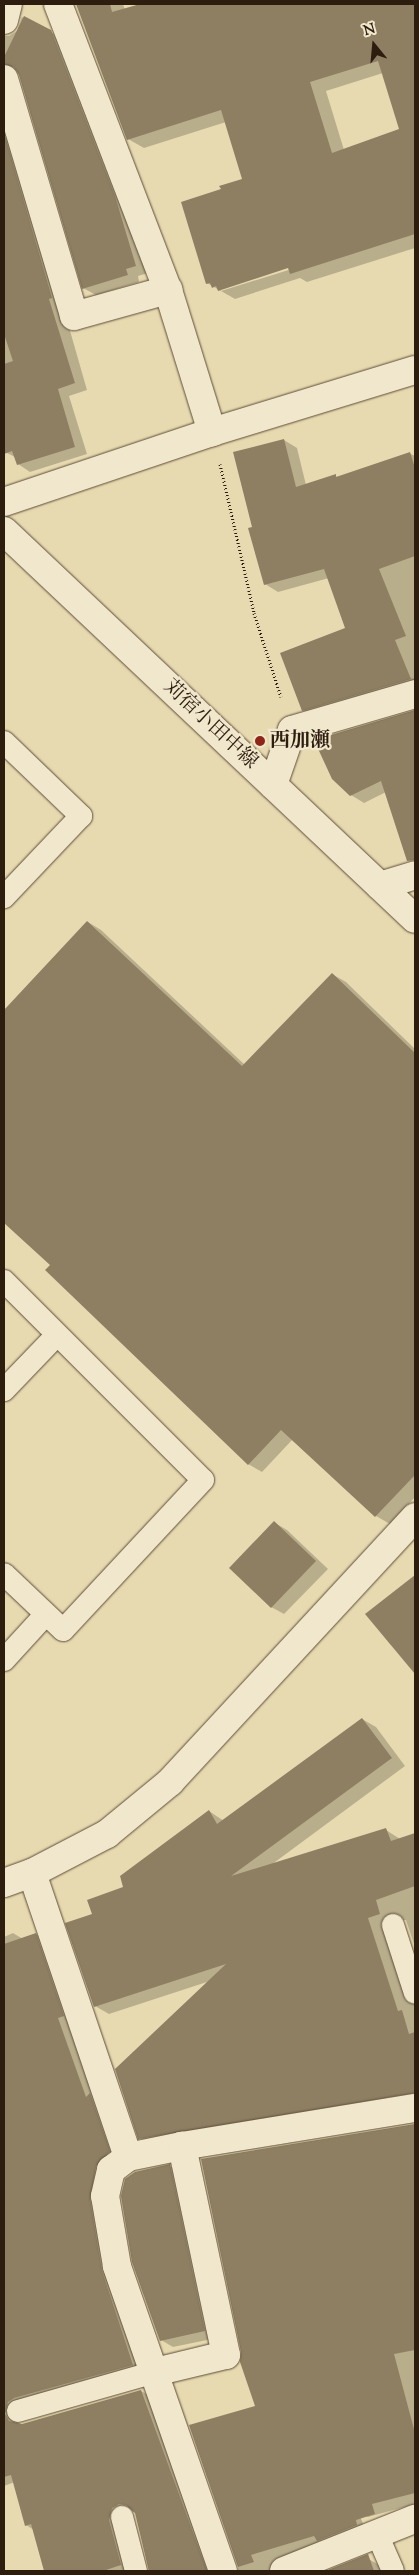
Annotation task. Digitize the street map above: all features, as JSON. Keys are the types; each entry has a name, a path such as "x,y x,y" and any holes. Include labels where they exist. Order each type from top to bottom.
{"street":[{"path":"4,20 8,4"},
{"path":"58,4 168,290 212,432"},
{"path":"4,79 74,316 168,290"},
{"path":"4,502 212,432 415,370"},
{"name":"苅宿小田中線","path":"4,531 415,919"},
{"path":"273,785 292,730 415,694"},
{"path":"380,886 415,875"},
{"path":"4,1883 32,1872 107,1834 170,1782 415,1517"},
{"path":"32,1872 128,2157"},
{"path":"223,2571 117,2266 105,2196 111,2170 128,2157 182,2146 415,2108"},
{"path":"155,2372 226,2354 182,2146"},
{"path":"284,2571 415,2519"}],"lane":[{"path":"4,742 81,816 4,897"},
{"path":"4,1281 202,1480 63,1630 4,1574"},
{"path":"4,1390 57,1335"},
{"path":"4,1660 46,1614"},
{"path":"393,1925 415,1993"},
{"path":"18,2411 155,2372"},
{"path":"122,2517 136,2571"},
{"path":"377,2534 393,2571"}],"path":[{"path":"212,432 254,613 292,730"}],"building":[{"path":"76,4 110,4 112,12 140,4 415,4 415,234 290,274 288,268 218,291 216,286 212,288 210,283 206,284 181,202 221,189 219,186 242,179 221,110 127,140","holes":["378,61 399,129 332,153 310,82"]},
{"path":"24,16 51,30 115,196 136,266 126,269 128,275 82,289 19,75 14,67 4,64 4,57"},
{"path":"4,133 52,298 49,299 75,383 58,389 75,447 17,465 12,451 4,454 4,364 13,361 4,334"},
{"path":"284,439 296,487 336,474 336,477 410,452 415,468 415,556 379,569 406,636 395,640 411,679 302,711 280,653 345,628 324,569 264,585 248,528 252,527 233,452"},
{"path":"415,710 415,860 407,861 381,781 350,796 332,779 314,740"},
{"path":"87,921 242,1066 332,973 415,1053 415,1475 375,1517 281,1430 248,1465 45,1270 50,1265 4,1223 4,1010"},
{"path":"274,1521 316,1561 271,1608 229,1568"},
{"path":"415,1575 415,1674 365,1614"},
{"path":"362,1718 392,1758 231,1876 386,1828 391,1841 415,1833 415,1886 376,1900 380,1914 368,1918 398,2011 402,2010 409,2034 415,2032 415,2093 138,2139 115,2069 226,1964 94,2007 65,1923 92,1914 87,1900 123,1887 120,1876 209,1810 217,1824"},
{"path":"36,1933 64,2016 58,2018 86,2097 90,2093 110,2151 96,2166 90,2199 102,2271 133,2365 14,2398 8,2402 5,2414 9,2421 22,2424 141,2390 207,2571 149,2571 135,2513 126,2505 119,2504 112,2508 109,2520 121,2565 103,2571 44,2571 31,2524 25,2526 11,2475 4,2477 4,1944"},
{"path":"415,2124 415,2350 394,2354 415,2433 415,2493 372,2504 375,2514 356,2520 357,2525 317,2541 314,2536 251,2555 254,2562 238,2567 189,2425 255,2406 240,2362 241,2352 201,2159"},
{"path":"170,2164 205,2331 160,2341 132,2262 121,2196 125,2179 135,2172"},
{"path":"368,2554 374,2571 328,2571 328,2570"}],"place":[{"name":"西加瀬","path":"260,741"}]}
